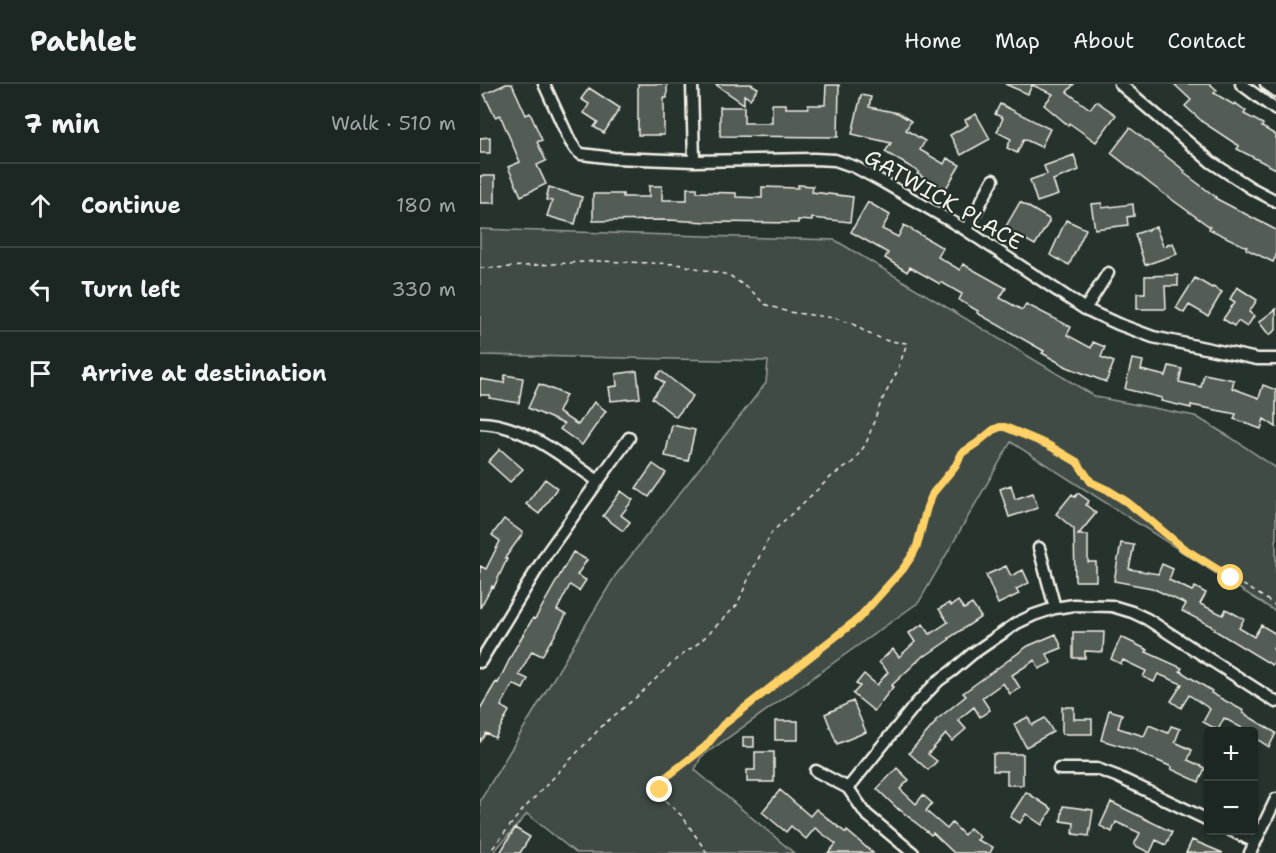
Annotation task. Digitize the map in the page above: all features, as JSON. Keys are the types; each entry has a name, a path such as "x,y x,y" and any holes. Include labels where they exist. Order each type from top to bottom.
{"street":[{"name":"GATWICK PLACE","path":"544,84 570,141 581,154 614,158 694,161 835,160 855,167 966,230 1086,309 1153,337 1257,359 1276,359"},
{"path":"692,84 694,161"},
{"path":"1120,84 1211,162 1276,201"},
{"path":"1241,84 1276,110"},
{"path":"1266,84 1276,91"},
{"path":"966,230 993,180"},
{"path":"1086,309 1108,273"},
{"path":"480,423 510,428 532,438 598,481"},
{"path":"480,662 547,553 629,438"},
{"path":"1039,548 1055,608"},
{"path":"848,788 916,704 938,681 1017,623 1055,608 1074,605 1112,606 1139,615 1276,702"},
{"path":"1059,769 1097,770 1107,773 1204,818"},
{"path":"816,771 848,788 866,814 913,853"},
{"path":"1235,835 1253,848 1276,799"}],"path":[{"path":"480,268 597,261 677,264 729,276 752,291 764,304 788,312 835,318 888,341 907,343 897,372 881,402 866,444 852,463 832,476 772,532 737,605 701,641 673,662 639,695 604,724 519,814 489,853"},
{"path":"707,853 683,817 662,797 660,784 705,747 723,725 858,619 903,569 913,554 933,493 956,465 962,453 993,430 1005,427 1048,445 1077,462 1091,482 1127,502 1183,548 1217,571 1276,606"}],"shaded area":[{"path":"480,229 835,240 1096,397 1195,416 1276,468 1276,612 1011,442 919,602 701,757 695,770 794,853 576,853 527,814 493,853 480,853 480,801 615,576 766,383 768,361 480,355"}],"building":[{"path":"506,84 512,84 526,115 530,113 542,140 537,142 546,161 537,165 546,184 521,196 508,167 520,162 500,115 495,117 484,94"},
{"path":"638,84 667,84 667,98 664,98 664,135 638,135"},
{"path":"715,84 751,84 758,88 750,99 744,95 744,104"},
{"path":"1005,84 1074,84 1067,92 1090,109 1096,101 1116,115 1096,142 1069,123 1068,125 1044,105 1053,94 1032,85 1028,94"},
{"path":"1174,84 1210,84 1217,90 1214,93 1234,105 1235,103 1246,111 1244,114 1263,124 1262,127 1276,135 1276,169 1237,149 1239,146 1204,123 1185,106 1191,100"},
{"path":"826,85 839,85 838,137 720,136 720,107 744,107 744,123 772,123 772,104 786,104 786,108 825,105"},
{"path":"589,88 620,108 604,133 594,127 598,122 584,113 589,104 581,99"},
{"path":"861,95 871,97 869,107 898,113 911,121 906,130 925,141 920,150 944,164 947,158 960,165 945,190 885,152 891,143 852,134"},
{"path":"1000,104 1050,129 1041,147 1024,139 1017,153 1007,148 1011,139 997,132 1003,118 995,114"},
{"path":"976,114 990,139 961,155 950,135 968,125 965,120"},
{"path":"1130,128 1215,198 1276,230 1276,256 1273,262 1209,229 1210,227 1111,153"},
{"path":"490,137 490,153 480,153 480,138"},
{"path":"1074,155 1079,170 1053,180 1058,195 1037,202 1030,180 1047,174 1044,166"},
{"path":"480,176 495,176 495,203 480,203"},
{"path":"798,185 813,186 812,192 853,197 850,222 812,218 812,221 798,220 798,223 593,221 593,194 649,197 649,186 662,186 662,200 687,200 687,188 697,188 697,192 736,193 736,197 762,198 762,187 798,188"},
{"path":"549,187 582,197 575,224 547,216 552,201 546,200"},
{"path":"868,202 890,215 882,229 898,237 904,225 943,248 938,257 960,270 963,264 1006,288 1000,298 1022,310 1026,304 1071,327 1067,335 1091,348 1093,342 1105,347 1101,357 1114,362 1106,382 1067,367 1042,353 1044,351 977,313 978,311 959,300 962,294 941,282 940,284 910,267 907,272 885,258 888,253 851,232"},
{"path":"1020,202 1049,219 1035,245 1005,228"},
{"path":"1102,203 1102,208 1133,204 1134,216 1127,217 1128,225 1095,229 1091,204"},
{"path":"1066,220 1086,229 1069,265 1050,255"},
{"path":"1156,227 1163,246 1173,243 1177,254 1145,265 1135,234"},
{"path":"1178,275 1178,286 1165,286 1166,309 1137,309 1137,293 1145,293 1145,276"},
{"path":"1195,278 1222,292 1208,316 1189,305 1184,313 1176,308"},
{"path":"1237,287 1257,300 1249,312 1254,316 1247,327 1238,321 1234,326 1223,319 1235,302 1230,299"},
{"path":"1276,309 1276,330 1269,335 1259,322"},
{"path":"1132,359 1143,361 1141,370 1166,376 1169,366 1182,369 1179,382 1201,387 1204,374 1234,380 1232,388 1259,398 1263,385 1276,390 1276,427 1264,419 1261,429 1234,419 1236,414 1191,405 1191,408 1125,389"},
{"path":"637,371 640,398 611,401 609,387 617,386 616,374"},
{"path":"661,371 693,396 676,417 652,398 664,383 656,377"},
{"path":"505,375 523,378 519,403 489,398 490,395 480,395 480,379 504,383"},
{"path":"539,384 566,395 558,412 578,425 594,402 606,411 582,445 560,429 564,424 528,408"},
{"path":"672,425 695,430 688,461 665,456"},
{"path":"500,449 523,469 510,482 488,462"},
{"path":"653,464 666,473 649,497 636,488"},
{"path":"545,479 557,488 539,514 526,504"},
{"path":"1011,485 1015,499 1033,493 1038,508 1009,517 1000,489"},
{"path":"621,491 633,500 621,515 630,522 623,531 603,516"},
{"path":"1078,493 1089,501 1086,505 1096,513 1078,535 1088,535 1088,562 1096,562 1096,581 1075,581 1074,529 1056,514 1072,494 1075,497"},
{"path":"504,519 523,533 505,558 507,559 494,587 492,586 480,608 480,566 486,569 500,541 492,535"},
{"path":"1121,543 1134,545 1129,569 1158,574 1162,564 1173,569 1169,580 1192,591 1195,587 1206,593 1200,604 1223,615 1226,609 1244,619 1239,628 1254,637 1261,625 1276,634 1276,644 1273,649 1276,651 1276,659 1272,665 1214,630 1215,628 1182,611 1186,604 1152,588 1114,581"},
{"path":"573,552 587,560 577,575 586,580 579,591 570,585 557,610 566,615 551,642 542,656 532,651 519,675 528,679 523,689 513,684 501,706 509,711 495,738 486,733 480,742 480,709 496,682 498,683 514,650 533,618 535,619"},
{"path":"1006,566 1011,576 1023,570 1029,583 1016,589 1019,594 998,604 986,575"},
{"path":"958,601 964,609 972,604 981,617 924,655 891,686 893,687 874,711 853,694 860,686 856,684 864,674 877,685 888,672 879,662 893,649 899,657 915,642 909,633 923,624 930,634 948,622 939,609 949,603 951,606"},
{"path":"1073,632 1104,632 1103,652 1085,651 1085,658 1073,658"},
{"path":"1056,634 1062,648 1047,654 1051,663 1039,669 1035,660 1012,675 1020,688 1010,694 1003,683 982,698 990,710 980,717 974,707 958,720 966,729 952,741 946,734 928,754 937,761 928,770 909,753 935,721 966,696 963,693 1028,646"},
{"path":"1121,637 1148,650 1146,652 1182,668 1180,671 1212,691 1211,693 1244,711 1243,713 1276,733 1269,747 1258,740 1258,727 1240,727 1224,718 1220,727 1212,727 1203,722 1210,709 1189,695 1181,708 1171,701 1182,684 1158,674 1154,682 1143,677 1146,671 1123,660 1121,664 1111,659"},
{"path":"853,701 866,732 837,744 825,714"},
{"path":"1062,707 1074,707 1074,719 1092,719 1092,734 1062,734"},
{"path":"1109,710 1122,714 1118,728 1144,736 1149,725 1168,733 1171,726 1180,729 1175,742 1192,750 1188,760 1204,768 1204,770 1199,782 1138,751 1101,740"},
{"path":"1028,717 1032,725 1045,718 1053,732 1026,747 1014,724"},
{"path":"775,721 798,721 798,740 775,740"},
{"path":"743,737 754,737 754,747 743,747"},
{"path":"755,752 774,752 774,782 747,782 747,770 755,770"},
{"path":"993,754 1023,754 1023,785 1007,785 1007,771 993,771"},
{"path":"897,768 909,780 900,789 916,804 923,795 932,803 926,811 947,829 952,823 964,835 970,828 980,837 977,840 993,847 990,853 954,853 933,833 931,835 899,810 877,789"},
{"path":"780,790 810,816 816,809 873,853 828,853 836,844 815,828 806,839 791,826 786,832 762,812"},
{"path":"1026,792 1052,809 1042,825 1026,814 1020,823 1010,817"},
{"path":"1111,802 1172,832 1166,845 1156,840 1150,853 1134,845 1140,833 1116,822 1112,832 1100,826"},
{"path":"1063,806 1093,810 1089,836 1073,834 1074,823 1061,821"},
{"path":"515,828 530,837 520,853 500,853"},
{"path":"1192,840 1223,853 1186,853"}],"route":[{"path":"660,790 660,784 665,778 705,747 723,725 858,619 903,569 913,554 933,493 956,465 962,453 1000,427 1048,445 1077,462 1091,482 1127,502 1183,548 1231,578"}]}
